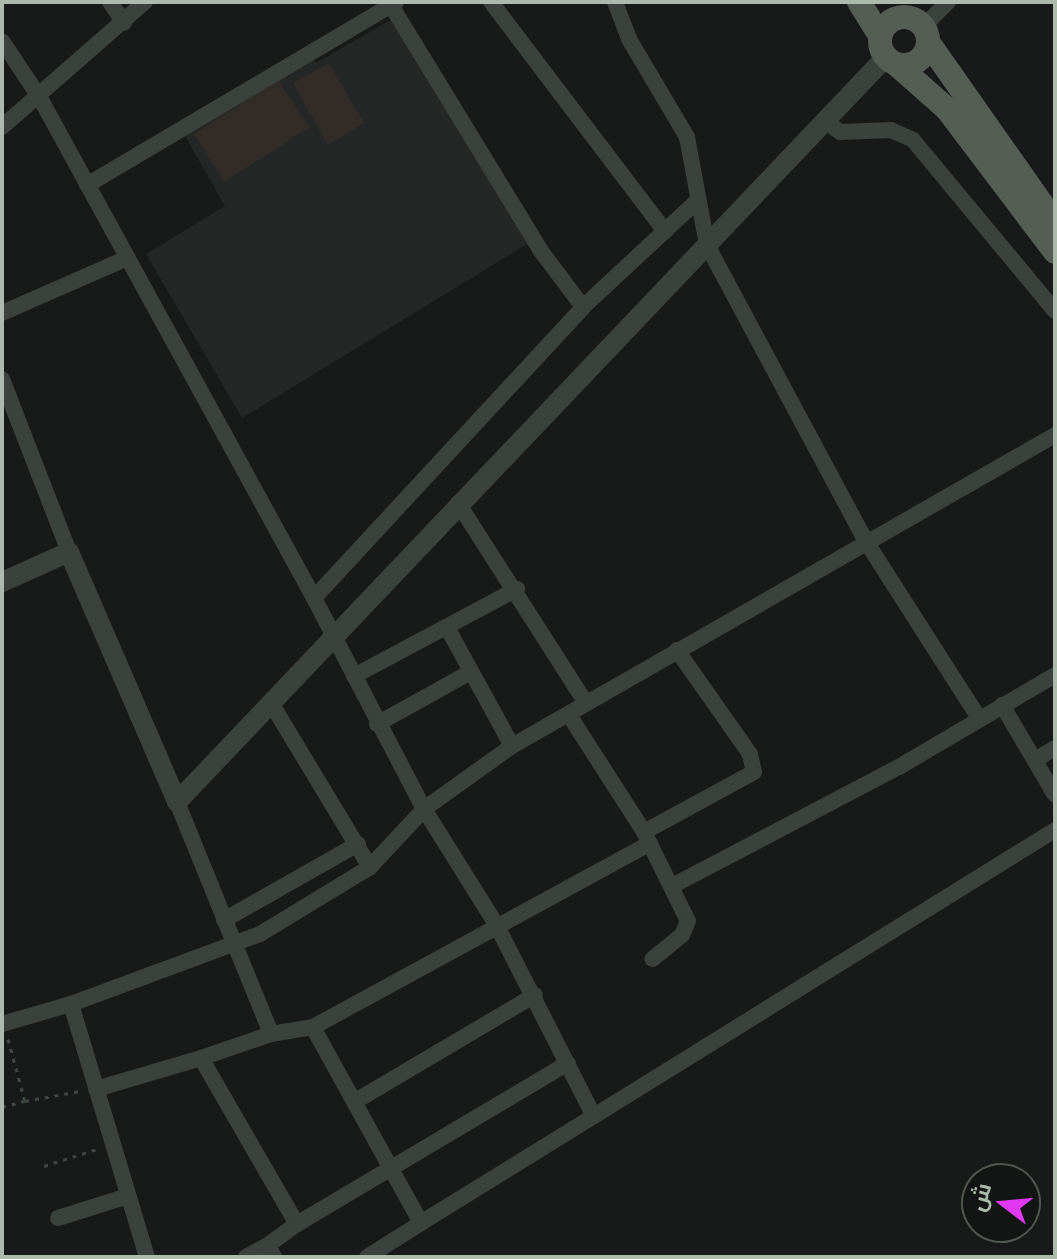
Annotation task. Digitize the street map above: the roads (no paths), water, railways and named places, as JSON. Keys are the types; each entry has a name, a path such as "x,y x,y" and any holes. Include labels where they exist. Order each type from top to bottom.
{"main road":[{"path":"859,2 888,52 947,109 1055,252"},
{"path":"888,52 888,22 915,22"},
{"path":"888,52 918,61 915,22"},
{"path":"915,22 1055,223"}],"street":[{"path":"110,2 124,23"},
{"path":"2,127 40,98 145,2"},
{"path":"491,2 665,231"},
{"path":"615,2 629,39 687,137 707,245 867,543 979,718"},
{"path":"915,22 948,2"},
{"path":"87,185 394,4 541,251 583,307"},
{"path":"2,41 40,98 334,634 377,724 424,809 497,926 535,995 594,1116"},
{"path":"177,802 888,52"},
{"path":"825,121 840,132 891,130 913,140 1055,311"},
{"path":"314,598 583,307 698,200"},
{"path":"2,313 127,258"},
{"path":"2,379 69,552 177,802 271,1034"},
{"path":"3,1024 71,1004 233,945 370,867 424,809 512,746 1055,435"},
{"path":"458,503 517,589 586,703"},
{"path":"2,582 69,552"},
{"path":"354,676 448,629 517,589"},
{"path":"448,629 469,673 512,746"},
{"path":"96,1089 271,1034 313,1027 497,926 754,772 750,754 677,650"},
{"path":"377,724 469,673"},
{"path":"672,886 899,767 1055,675"},
{"path":"271,703 370,867"},
{"path":"1002,705 1055,795"},
{"path":"569,715 647,838 688,924 652,959"},
{"path":"1035,760 1055,748"},
{"path":"367,1257 1055,830"},
{"path":"224,920 358,844"},
{"path":"354,1102 535,995"},
{"path":"71,1004 147,1257"},
{"path":"313,1027 421,1223"},
{"path":"201,1058 297,1224"},
{"path":"246,1257 271,1251 297,1224 568,1063"},
{"path":"58,1218 128,1196"}]}
